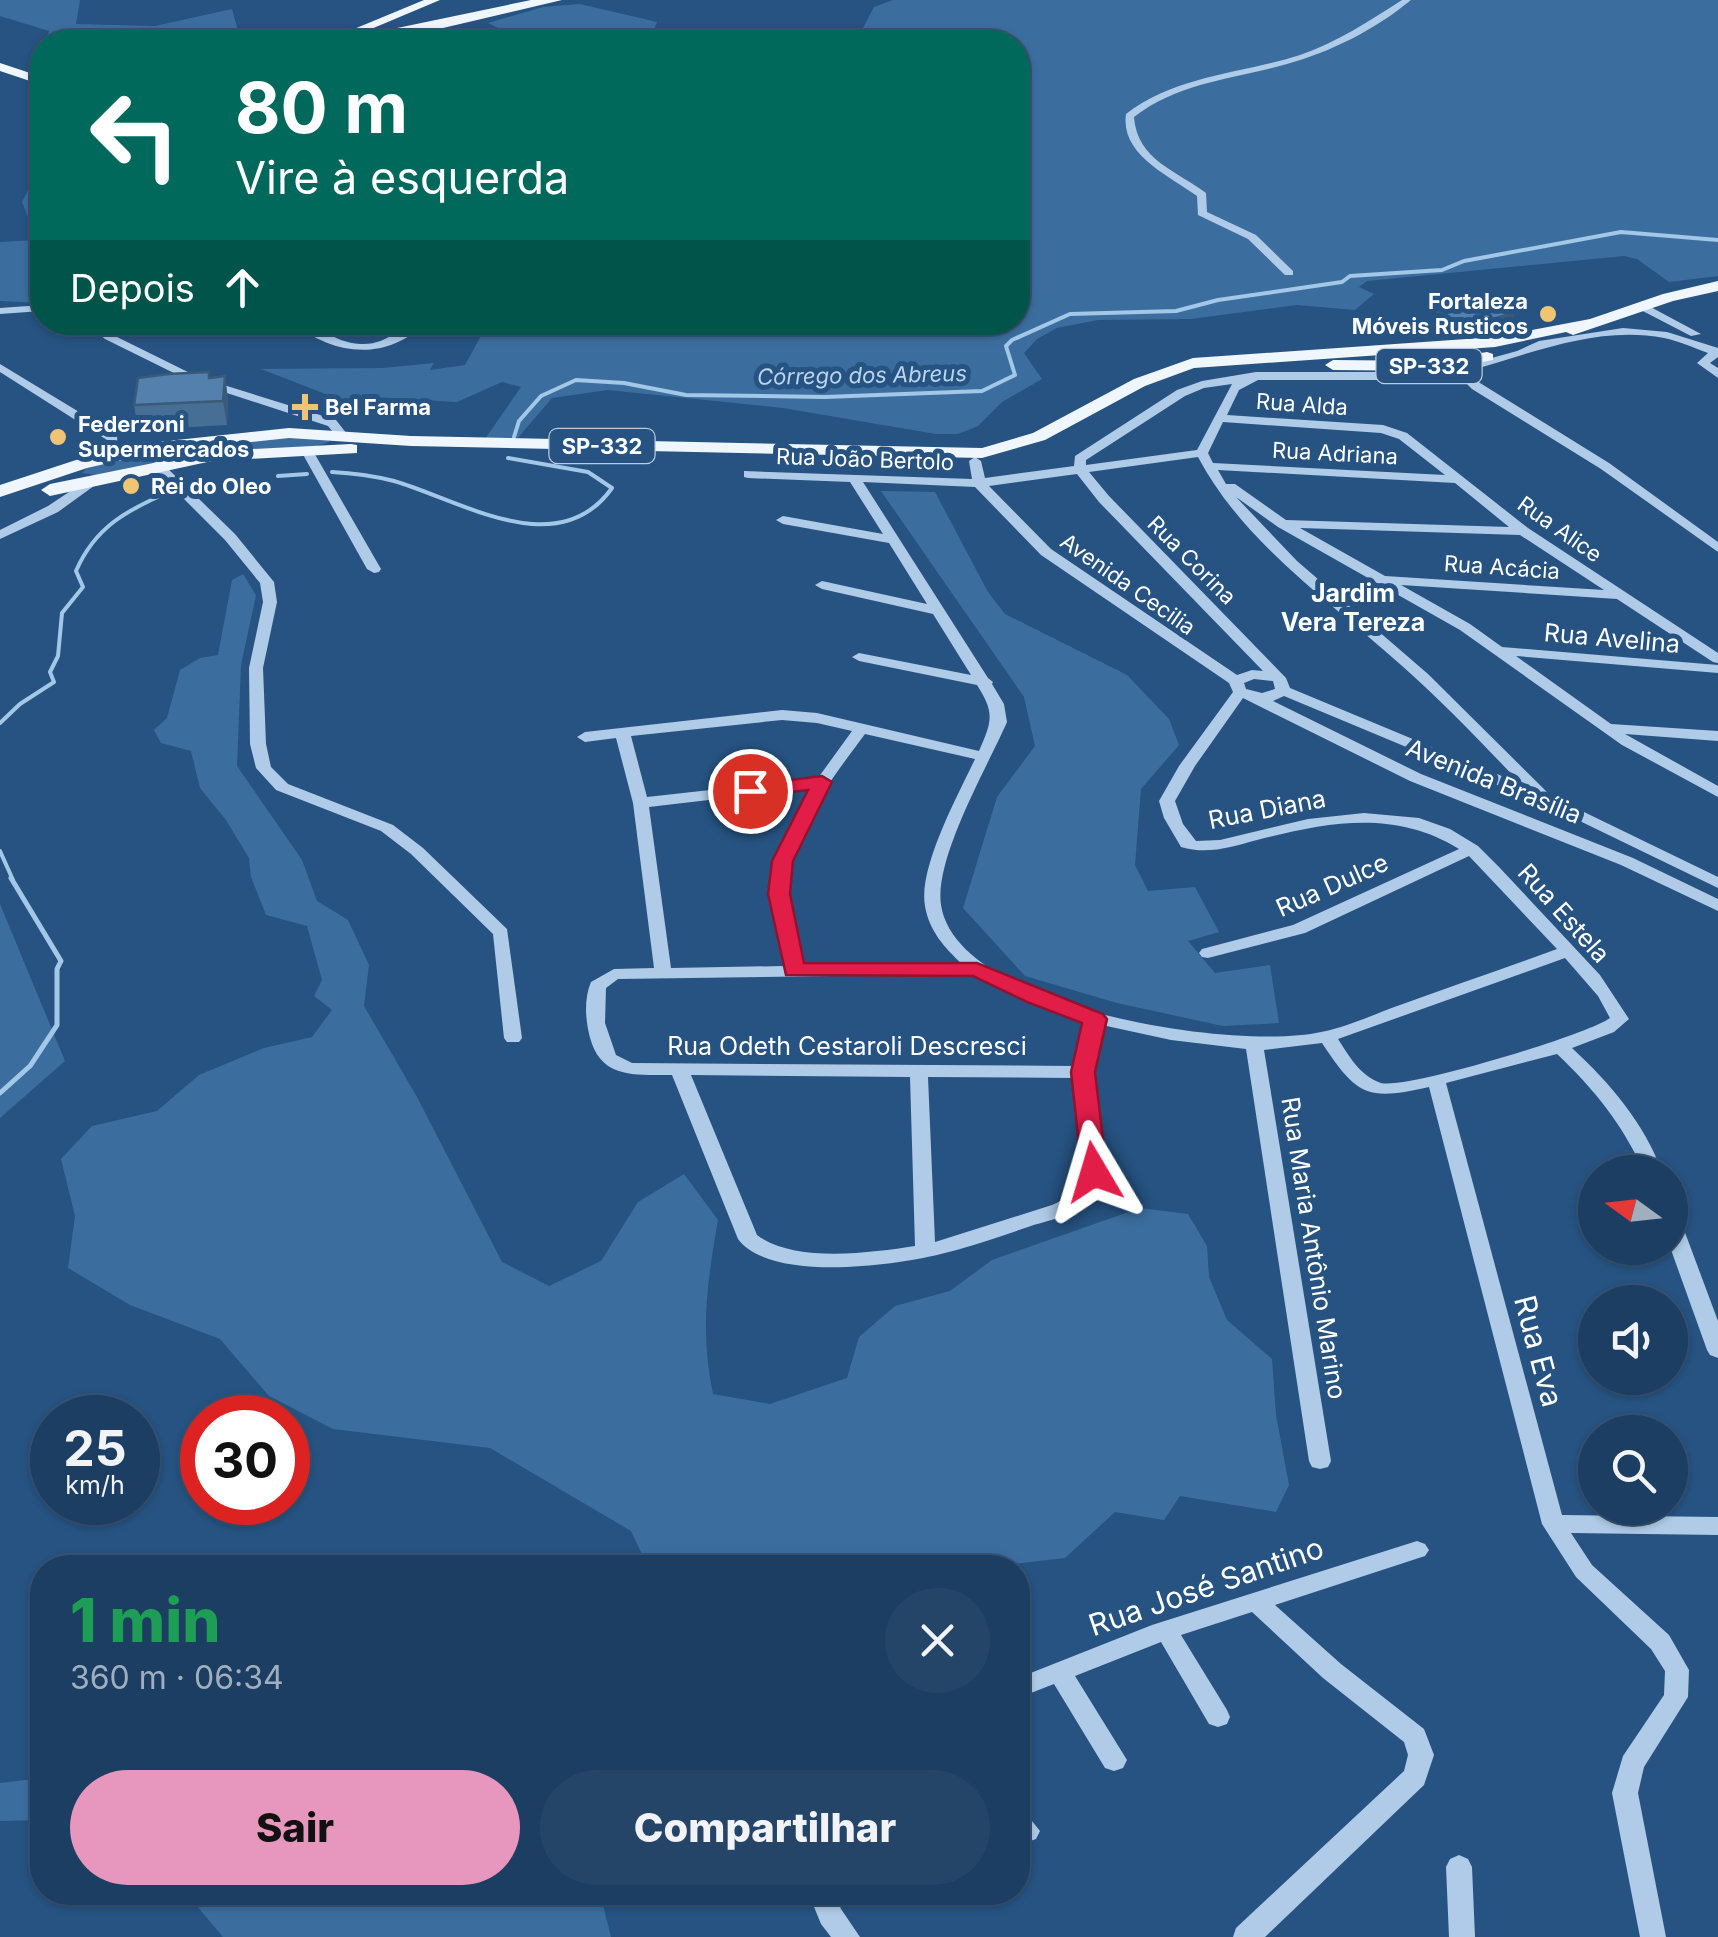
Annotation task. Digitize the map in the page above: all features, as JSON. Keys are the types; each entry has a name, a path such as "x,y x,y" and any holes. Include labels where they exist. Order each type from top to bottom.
{"main road":[{"path":"358,30 434,0"},
{"path":"417,30 506,7 556,0"},
{"path":"606,0 624,0"},
{"path":"368,26 370,30"},
{"path":"0,68 30,77"},
{"name":"SP-332","path":"1263,359 1417,370 1461,366 1539,344 1642,306 1718,286"},
{"name":"SP-332","path":"72,485 114,456 227,437 341,434 411,441 982,453 1036,440 1170,368 1495,342 1588,323"},
{"path":"1445,346 1458,354 1461,366"},
{"path":"1401,347 1398,354 1417,370"},
{"name":"SP-332","path":"0,491 72,485 212,456 316,450 417,448 975,462 1049,444 1096,417 1114,400"},
{"path":"316,450 341,442 341,434"},
{"path":"0,500 72,485"}],"street":[{"path":"1289,273 1252,237 1202,212 1202,195 1171,178 1156,164 1132,134 1129,116 1150,99 1306,56 1336,43 1408,0"},
{"path":"1642,306 1717,349"},
{"path":"0,310 30,309"},
{"path":"1539,344 1640,331 1717,349"},
{"path":"106,335 178,372 332,423 341,434"},
{"path":"325,335 345,344 376,348 400,343 408,335"},
{"path":"1717,349 1703,363 1718,374"},
{"path":"1461,366 1476,386 1605,466 1718,548"},
{"path":"0,367 113,438 114,456"},
{"path":"1081,470 1080,460 1085,453 1180,393 1202,385 1417,370"},
{"path":"1245,379 1234,388 1218,418 1209,466 1254,527 1407,663 1546,800"},
{"name":"Rua Alda","path":"1218,418 1383,430"},
{"name":"Rua Alice","path":"1383,430 1403,436 1523,531 1718,659"},
{"path":"316,450 374,569"},
{"path":"975,462 979,483"},
{"path":"157,465 230,537 267,582 270,602 256,668 258,744 264,768 282,787 388,828 418,850 501,933 513,1038"},
{"path":"1209,466 1283,524 1502,651 1608,728 1718,792"},
{"name":"Rua Adriana","path":"1081,470 1209,466 1461,480"},
{"name":"Rua João Bertolo","path":"748,474 979,483 1081,470"},
{"name":"Rua Corina","path":"1081,470 1279,684"},
{"path":"854,478 997,704 999,722 937,865 933,906 942,932 977,970 1035,998 1095,1019 1254,1044 1327,1037 1568,950"},
{"name":"Avenida Cecilia","path":"979,483 1046,552 1243,690"},
{"path":"0,535 72,485"},
{"path":"784,520 894,540"},
{"path":"1254,527 1283,524 1523,531"},
{"name":"Rua Acácia","path":"1382,579 1620,595"},
{"path":"822,585 938,611"},
{"name":"Rua Avelina","path":"1502,651 1718,670"},
{"path":"860,657 986,682"},
{"path":"1252,674 1279,684 1275,696 1243,690 1252,674"},
{"name":"Avenida Brasília","path":"1279,684 1546,800 1718,883"},
{"name":"Avenida Brasília","path":"1243,690 1407,774 1602,851 1718,906"},
{"name":"Rua Diana","path":"1243,690 1218,718 1203,748 1170,788 1167,802 1187,844 1203,848 1290,827 1364,817 1428,825 1472,849"},
{"path":"585,737 752,716 817,718 985,757"},
{"path":"1608,728 1718,736"},
{"path":"794,970 779,894 782,861 822,782 861,730"},
{"path":"623,735 641,804 663,970 977,970"},
{"path":"641,804 822,782"},
{"name":"Rua Estela","path":"1472,849 1568,950 1618,1012 1618,1024 1611,1030 1560,1046"},
{"name":"Rua Dulce","path":"1208,953 1299,929 1472,849"},
{"name":"Rua Odeth Cestaroli Descresci","path":"663,970 614,974 596,986 593,1003 605,1054 612,1063 631,1069 680,1070 1083,1072"},
{"path":"680,1070 754,1248 799,1258 926,1251 1054,1211 1086,1194 1094,1172 1083,1072 1095,1019"},
{"path":"1327,1037 1356,1080 1371,1088 1388,1090 1560,1046 1618,1105 1646,1155"},
{"name":"Rua Maria Antônio Marino","path":"1254,1044 1320,1462"},
{"path":"919,1071 926,1251"},
{"name":"Rua Eva","path":"1436,1080 1552,1524 1584,1571 1660,1642 1676,1670 1676,1697 1632,1764 1625,1794 1654,1937"},
{"path":"1687,1265 1718,1350"},
{"path":"1552,1524 1718,1526"},
{"name":"Rua José Santino","path":"1030,1683 1166,1630 1417,1550"},
{"path":"1246,1937 1416,1776 1421,1755 1416,1736 1332,1671 1255,1601"},
{"path":"1166,1630 1218,1718"},
{"path":"1060,1672 1114,1760"},
{"path":"1459,1866 1462,1937"},
{"path":"826,1905 847,1937"}],"shaded area":[{"path":"0,0 80,0 76,24 155,26 232,9 238,30 46,30 0,16"},
{"path":"893,0 1718,0 1718,276 1669,282 1637,259 1624,256 1367,281 1359,287 1374,294 1355,310 1297,305 1191,319 1098,320 1057,328 1037,339 1024,353 1042,379 1002,402 978,426 958,434 936,434 783,408 608,390 552,398 517,439 485,439 521,387 502,382 457,402 356,396 346,402 261,369 383,368 434,363 430,370 465,365 481,335 1030,335 1030,30 860,30 874,7"},
{"path":"580,4 657,22 654,30 502,30 488,23 543,7"},
{"path":"30,186 30,222 22,202"},
{"path":"30,240 30,302 0,301 0,242"},
{"path":"262,438 329,438 329,442 314,447 203,452 95,475 82,473 87,468 155,451"},
{"path":"881,491 935,492 988,592 1005,614 1127,675 1169,719 1179,745 1141,789 1135,865 1148,891 1195,887 1219,932 1188,941 1215,973 1270,965 1279,1023 1223,1026 1117,1003 1025,976 963,908 997,797 1035,746 1024,697"},
{"path":"243,574 256,595 241,665 237,766 302,860 317,901 348,920 369,965 364,1006 417,1097 502,1262 549,1286 601,1261 638,1202 684,1174 718,1220 706,1307 713,1394 770,1404 847,1378 859,1337 895,1306 950,1291 992,1260 1140,1208 1188,1214 1207,1246 1209,1277 1227,1320 1272,1359 1276,1415 1289,1485 1276,1512 1180,1496 1164,1520 1115,1512 1065,1558 1030,1562 1030,1555 642,1555 631,1531 490,1448 333,1429 310,1417 310,1395 268,1395 220,1339 130,1305 68,1268 75,1216 61,1159 92,1126 157,1111 199,1075 264,1048 312,1037 332,1010 314,996 322,980 307,926 266,915 251,877 249,858 200,788 191,751 161,743 154,730 167,718 180,670 200,658 218,655 232,580"},
{"path":"0,904 65,1061 0,1118"},
{"path":"30,1779 30,1820 0,1821 0,1783"},
{"path":"196,1905 603,1905 611,1937 223,1937"}],"building":[{"path":"1483,299 1514,313 1468,326 1437,312"},
{"path":"209,372 209,378 225,376 223,401 134,405 138,378"}],"waterway":[{"name":"Córrego dos Abreus","path":"1030,332 1070,314 1176,311 1218,300 1342,282 1350,276 1442,270 1464,261 1621,232 1718,240"},
{"name":"Córrego dos Abreus","path":"514,437 519,421 541,396 576,380 624,383 686,395 825,397 982,391 1015,375 1006,346 1023,335"},
{"name":"Córrego dos Abreus","path":"332,472 394,481 478,512 537,524 564,522 590,510 612,488 588,472 508,458"},
{"name":"Córrego dos Abreus","path":"278,476 307,474"},
{"name":"Córrego dos Abreus","path":"194,487 234,482"},
{"name":"Córrego dos Abreus","path":"0,723 20,704 54,682 50,672 58,656 62,613 83,587 76,571 93,543 126,513 169,492"},
{"name":"Córrego dos Abreus","path":"0,851 13,880"},
{"name":"Córrego dos Abreus","path":"0,1093 30,1066 57,1025 57,969 61,961 11,878"}],"place":[{"name":"Fortaleza Móveis Rusticos","path":"1548,314"},
{"name":"Bel Farma","path":"305,407"},
{"name":"Federzoni Supermercados","path":"58,437"},
{"name":"Rei do Oleo","path":"131,486"}],"district":[{"name":"Jardim Vera Tereza","path":"1353,608"}],"route":[{"path":"750,791 822,782 782,861 779,894 794,970 977,970 1035,998 1095,1019 1083,1072 1094,1172"}]}
